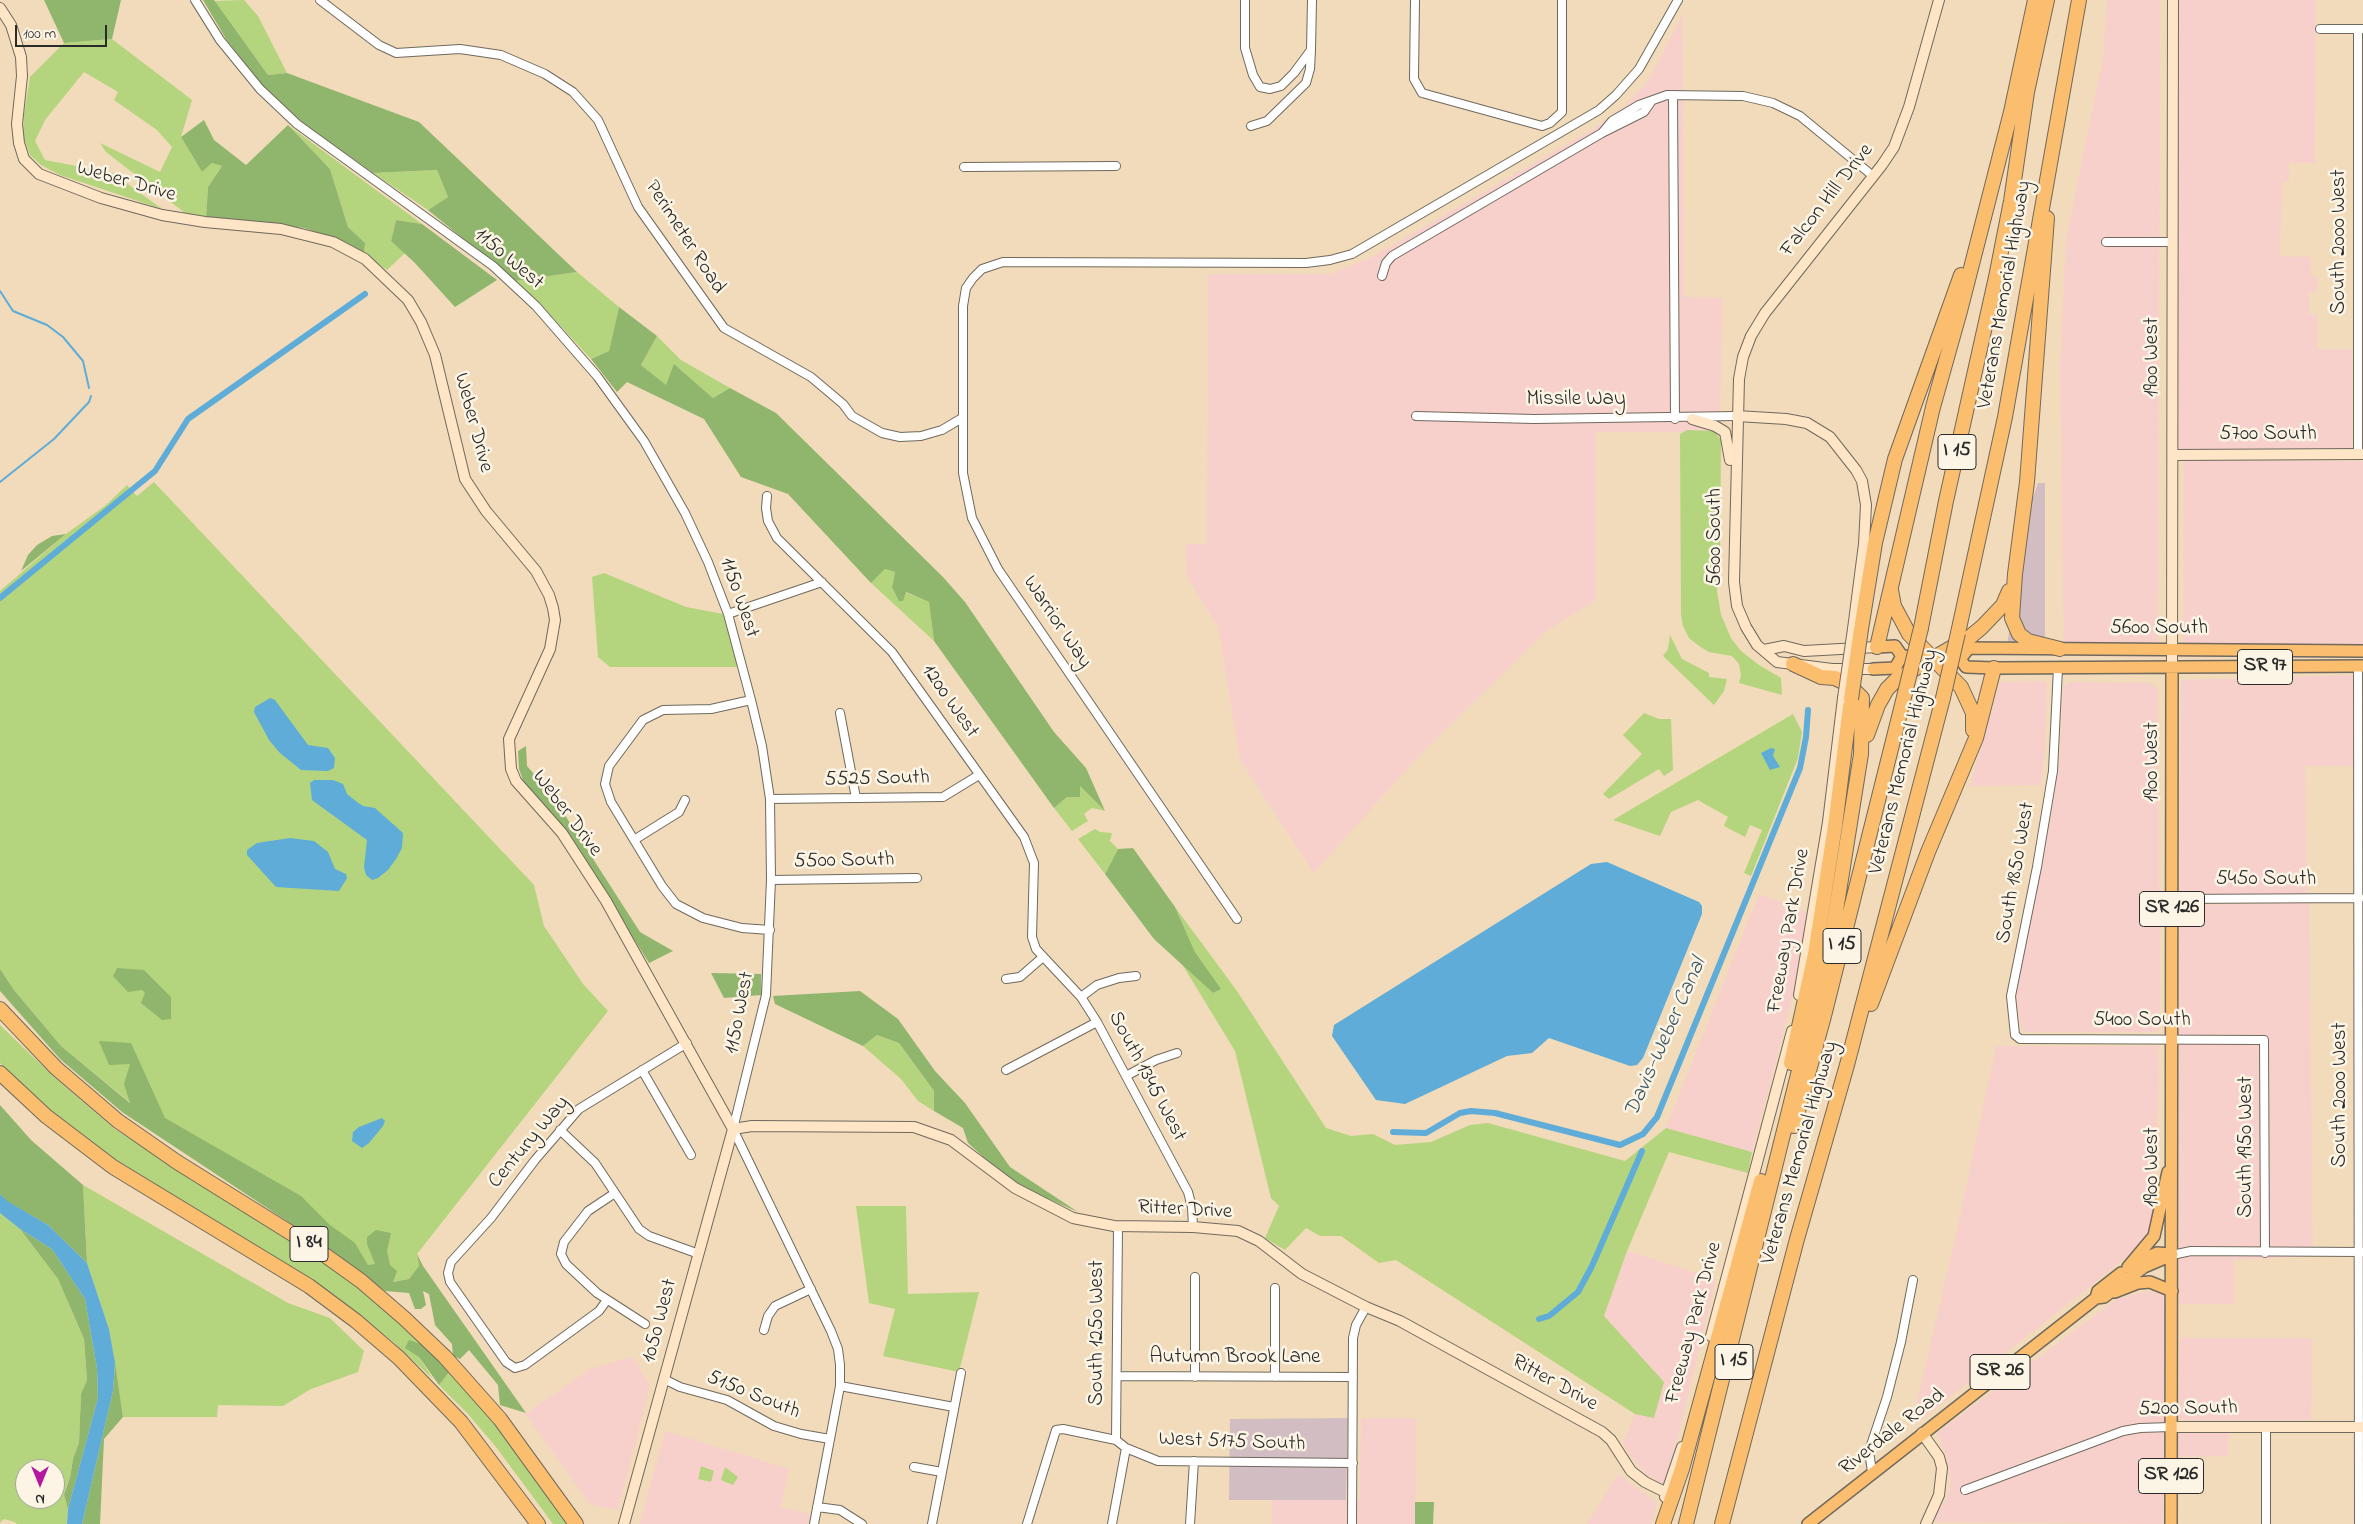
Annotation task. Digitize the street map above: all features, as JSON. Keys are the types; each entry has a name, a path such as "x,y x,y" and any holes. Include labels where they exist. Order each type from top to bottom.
{"highway":[{"path":"1877,647 1933,407 1960,311 2011,112 2035,0"},
{"name":"Veterans Memorial Highway","path":"1693,1524 1772,1209 1824,1016 1921,628 1950,481 1996,277 2027,92 2047,0"},
{"name":"Veterans Memorial Highway","path":"1722,1524 1797,1240 1847,1065 1943,698 1981,535 2025,310 2079,0"},
{"path":"2050,165 2041,311 2027,482 2012,607 2015,628 2028,640 2060,649"},
{"path":"1663,1524 1682,1469 1784,1093 1815,954 1835,826 1847,699 1857,629 1895,459 1980,228"},
{"path":"1686,1524 1831,942 1861,754 1870,724 1887,689 1897,679 1970,637 1982,627 2003,605 2015,574"},
{"path":"1890,587 1894,606 1909,634 1961,687 1967,697 1973,713 1972,746"},
{"path":"1793,664 1821,677 1842,682 1862,698 1861,754"},
{"path":"1847,1065 1928,852 1972,746 1994,668"},
{"name":"I 84","path":"0,1009 56,1068 118,1121 177,1162 315,1248 361,1281 404,1318 445,1357 500,1419 576,1524"},
{"name":"I 84","path":"0,1073 46,1116 113,1166 309,1286 356,1321 399,1358 461,1422 538,1524"}],"main road":[{"name":"5600 South","path":"1877,647 1895,646 1902,656"},
{"name":"5600 South","path":"1960,659 1969,648 2363,652"},
{"name":"5600 South","path":"1902,656 1960,659"},
{"name":"5600 South","path":"1872,669 1895,668 1902,656"},
{"name":"5600 South","path":"1960,659 1966,667 1994,668 2361,666"},
{"name":"1900 West","path":"2171,1524 2172,667"},
{"path":"2128,1267 2154,1236 2172,1151"},
{"name":"Riverdale Road","path":"2100,1297 2098,1291 2128,1267 2157,1253 2172,1255"},
{"name":"Riverdale Road","path":"1808,1524 1922,1433 2100,1297 2144,1267 2172,1255"},
{"path":"2100,1297 2138,1283 2150,1282 2172,1291"}],"street":[{"name":"1150 West","path":"195,0 220,40 260,88 296,124 493,266 536,306 597,376 644,441 685,513 728,614 762,746 770,799 770,930 766,995 734,1129"},
{"name":"Perimeter Road","path":"320,0 379,45 396,53 460,49 501,55 545,74 573,92 598,120 638,207 724,328 811,377 843,404 852,416 882,433 900,437 921,436 942,430 962,418"},
{"path":"1245,0 1245,48 1253,75 1260,87 1270,89 1280,86 1294,73 1311,50"},
{"path":"1251,126 1267,120 1306,82 1310,69 1312,0"},
{"path":"1415,0 1414,79 1422,92 1542,126 1550,123 1562,112 1562,0"},
{"name":"Warrior Way","path":"1236,919 998,569 972,518 963,473 963,306 966,288 973,278 987,267 997,263 1306,263 1330,260 1352,254 1580,122 1604,106 1639,69 1678,0"},
{"name":"Falcon Hill Drive","path":"1737,416 1743,357 1751,336 1782,290 1888,156 1899,136 1939,0"},
{"name":"1900 West","path":"2172,667 2173,0"},
{"name":"Weber Drive","path":"0,8 10,25 21,56 22,76 17,124 19,143 24,158 39,174 101,198 162,215 204,222 281,229 333,242 365,260 408,300 422,322 435,355 465,479 486,511 536,571 549,595 553,608 555,620 550,649 509,739 511,769 516,781 562,833 586,869 624,932 734,1129"},
{"path":"2320,29 2361,29"},
{"name":"South 2000 West","path":"2361,29 2361,454"},
{"path":"1382,276 1386,263 1392,256 1602,133 1616,118 1642,104 1673,95 1743,96 1782,107 1808,121 1873,176"},
{"path":"1673,95 1675,419"},
{"path":"964,167 1116,166"},
{"path":"2106,242 2173,242"},
{"name":"Missile Way","path":"1416,416 1675,419 1737,416"},
{"path":"1737,416 1786,418 1807,423 1830,437 1856,470 1862,481 1866,505 1857,629"},
{"name":"5600 South","path":"1737,416 1734,582 1737,606 1753,639 1777,662 1832,669 1872,669"},
{"path":"1692,419 1715,426 1725,432 1730,450 1729,495 1734,522"},
{"name":"5700 South","path":"2173,455 2361,454"},
{"name":"1200 West","path":"767,496 768,521 777,538 892,652 1030,848 1034,863 1032,937 1036,948 1043,957"},
{"path":"728,614 822,582"},
{"name":"5600 South","path":"1764,650 1784,646 1804,651 1877,647"},
{"name":"South 2000 West","path":"2359,1524 2361,1427 2361,666"},
{"name":"South 1850 West","path":"2020,1040 2015,1035 2011,996 2036,874 2053,771 2058,710 2058,668"},
{"name":"Freeway Park Drive","path":"1656,1524 1691,1413 1794,1023 1819,881 1847,699"},
{"path":"751,700 711,709 663,710 643,720 609,766 605,784 611,802 662,886 676,904 704,918 742,928 770,930"},
{"path":"840,713 856,798"},
{"name":"5525 South","path":"770,799 943,797 980,775"},
{"path":"634,840 679,812 685,800"},
{"name":"5500 South","path":"771,880 917,878"},
{"name":"5450 South","path":"2172,899 2360,898"},
{"path":"1006,978 1020,977 1043,957"},
{"name":"South 1345 West","path":"1043,957 1081,996 1097,1022 1188,1192 1192,1207 1193,1227"},
{"path":"1081,996 1097,985 1119,978 1136,976"},
{"path":"1006,1070 1097,1022"},
{"name":"5400 South","path":"2020,1040 2264,1040"},
{"name":"South 1950 West","path":"2264,1040 2266,1133 2265,1253"},
{"name":"Century Way","path":"607,1300 598,1311 525,1365 516,1368 506,1362 450,1282 448,1272 451,1262 491,1218 560,1130 585,1104 687,1043"},
{"path":"1126,1076 1156,1060 1177,1053"},
{"path":"642,1070 691,1155"},
{"name":"Ritter Drive","path":"734,1129 752,1126 914,1127 951,1140 1015,1188 1073,1218 1095,1224 1118,1226 1193,1227 1238,1231 1252,1237 1302,1274 1366,1307 1400,1321 1602,1432 1611,1440 1631,1471 1645,1482 1666,1493"},
{"path":"734,1129 838,1349 840,1386 814,1524"},
{"name":"1050 West","path":"624,1524 734,1129"},
{"path":"560,1130 596,1163 639,1229 649,1236 699,1254"},
{"path":"615,1193 588,1211 564,1242 561,1254 566,1264 607,1300 646,1324"},
{"name":"South 1250 West","path":"1116,1440 1118,1226"},
{"path":"2172,1255 2191,1251 2265,1253 2361,1252"},
{"path":"1195,1277 1195,1377"},
{"path":"1872,1472 1869,1451 1880,1424 1892,1379 1913,1280"},
{"path":"1276,1288 1276,1377"},
{"path":"764,1330 768,1316 776,1306 811,1290"},
{"path":"1352,1524 1353,1338 1356,1325 1366,1307"},
{"path":"932,1524 961,1373"},
{"name":"Autumn Brook Lane","path":"1118,1376 1353,1377"},
{"name":"5150 South","path":"664,1379 680,1387 726,1400 774,1426 801,1434 830,1439"},
{"path":"840,1386 954,1407"},
{"name":"5200 South","path":"1965,1490 2123,1430 2172,1427 2361,1427"},
{"path":"2266,1427 2266,1524"},
{"name":"West 5175 South","path":"1027,1524 1056,1430 1063,1429 1116,1440 1126,1448 1158,1461 1353,1463"},
{"path":"1922,1433 1939,1457 1942,1468 1939,1495 1926,1524"},
{"path":"1112,1524 1126,1448"},
{"path":"1190,1524 1194,1461"},
{"path":"914,1466 942,1472"},
{"path":"818,1507 840,1510 862,1524"}],"shaded area":[{"path":"2107,0 2160,0 2158,657 2064,656 2060,368 2066,240 2103,58"},
{"path":"2179,0 2316,0 2315,163 2289,163 2289,181 2282,182 2280,256 2311,257 2311,276 2317,276 2317,292 2309,292 2309,314 2317,315 2317,349 2352,349 2352,451 2176,451"},
{"path":"1683,13 1684,297 1722,298 1720,432 1596,432 1596,600 1546,631 1416,759 1314,873 1240,760 1218,627 1187,576 1186,544 1207,544 1208,274 1329,274 1368,259 1593,129 1625,106 1650,78"},
{"path":"2184,460 2363,461 2363,658 2183,656"},
{"path":"2038,483 2045,483 2045,654 2006,652 2026,518"},
{"path":"2354,675 2355,766 2305,766 2307,895 2179,895 2181,680"},
{"path":"2047,681 2045,748 2041,785 1970,786 2000,682"},
{"path":"2070,682 2151,683 2158,690 2160,1029 2156,1032 2026,1032 2022,1030 2015,1002 2014,989 2051,816 2060,752 2063,686"},
{"path":"1759,894 1814,915 1752,1152 1666,1128"},
{"path":"2309,903 2313,1256 2234,1260 2234,1304 2179,1304 2179,905"},
{"path":"1996,1046 2158,1046 2159,1080 2152,1226 2142,1245 1917,1423 1913,1418 1954,1244"},
{"path":"1627,1251 1716,1279 1666,1487 1648,1476 1631,1458 1623,1442 1635,1414 1654,1418 1604,1316"},
{"path":"2148,1291 2166,1294 2166,1524 1930,1522 1947,1498 1951,1484 1946,1455 1937,1433 2117,1299"},
{"path":"2180,1338 2312,1338 2311,1420 2179,1420"},
{"path":"633,1357 650,1386 618,1510 591,1505 525,1414 590,1369"},
{"path":"1348,1418 1346,1500 1229,1500 1230,1419"},
{"path":"1361,1418 1416,1418 1415,1524 1272,1524 1272,1500 1360,1500"},
{"path":"665,1431 789,1469 781,1507 810,1514 808,1524 640,1524"},
{"path":"2177,1431 2228,1431 2228,1456 2177,1457"},
{"path":"1618,1474 1657,1503 1651,1524 1587,1524"}],"green space":[{"path":"44,0 121,0 112,39 64,43"},
{"path":"203,0 214,0 268,75 287,73 419,122 577,272 515,281 428,210 448,197 437,170 373,173 302,122 263,86 226,39"},
{"path":"244,0 258,16 287,73 268,75 214,1"},
{"path":"112,39 192,100 181,137 202,172 212,163 222,166 208,187 206,219 189,216 106,152 100,143 160,172 172,147 157,130 114,100 118,92 84,72 45,120 35,141 45,160 113,173 162,209 60,175 41,165 30,155 23,136 24,114 30,77 64,43"},
{"path":"204,120 214,140 246,165 288,125 330,169 348,227 365,243 364,254 335,238 304,228 206,219 208,187 222,166 212,163 202,172 181,137"},
{"path":"288,125 422,224 396,220 391,241 405,253 387,270 364,254 365,243 348,227 330,169"},
{"path":"437,170 448,197 428,210 373,173"},
{"path":"396,220 422,224 497,280 455,307 414,262 391,241"},
{"path":"577,272 619,307 609,351 591,359 541,305 515,281"},
{"path":"619,307 657,336 641,365 666,385 674,364 713,398 730,388 776,413 943,577 965,602 1054,732 1086,768 1105,811 1080,786 1080,797 1067,797 1054,808 934,641 929,602 906,592 903,601 899,601 892,587 895,572 885,569 871,583 788,494 741,477 704,419 627,382 617,392 591,359 609,351"},
{"path":"657,336 681,360 730,388 713,398 675,365 666,386 641,365"},
{"path":"1687,430 1714,431 1721,440 1720,551 1717,591 1721,615 1731,638 1741,651 1759,665 1781,678 1782,695 1739,683 1741,675 1739,664 1732,656 1709,652 1699,646 1689,638 1683,626 1681,615 1680,434"},
{"path":"154,482 534,885 544,926 583,984 608,1011 417,1254 419,1266 409,1279 392,1282 131,1103 61,1046 14,990 0,969 0,591 66,534 106,505 127,485 137,496"},
{"path":"66,534 21,571 28,555 37,545 52,536"},
{"path":"885,569 895,572 892,587 929,602 934,641 871,583"},
{"path":"604,573 686,607 723,614 738,667 610,667 598,657 592,577"},
{"path":"1670,635 1682,659 1709,673 1709,677 1727,679 1724,691 1714,705 1663,656 1668,649"},
{"path":"1644,713 1659,719 1671,719 1673,770 1664,776 1659,769 1609,799 1603,794 1642,754 1623,735"},
{"path":"1793,714 1802,732 1798,758 1751,876 1744,873 1762,830 1750,825 1745,837 1724,826 1728,817 1698,800 1671,812 1660,836 1613,820"},
{"path":"526,746 527,766 552,795 640,932 673,951 649,963 565,830 524,783 519,769 518,751"},
{"path":"1080,786 1105,811 1092,808 1084,814 1088,821 1072,831 1054,808"},
{"path":"1095,829 1100,832 1112,833 1110,841 1118,849 1105,874 1078,839"},
{"path":"1133,848 1175,907 1195,952 1221,989 1213,993 1154,939 1105,874 1118,849"},
{"path":"1175,907 1237,991 1326,1128 1351,1136 1373,1134 1395,1145 1431,1142 1470,1125 1488,1123 1625,1161 1666,1128 1752,1152 1748,1173 1669,1152 1627,1251 1604,1316 1664,1382 1654,1418 1635,1414 1396,1260 1379,1263 1341,1236 1320,1236 1306,1228 1285,1250 1265,1238 1279,1206 1271,1198 1235,1051 1182,964 1213,993 1220,989 1195,952"},
{"path":"117,968 144,970 171,997 171,1019 162,1020 141,1003 145,993 142,990 128,992 113,976"},
{"path":"0,969 14,990 61,1046 130,1103 124,1084 130,1064 109,1065 99,1041 131,1043 165,1118 301,1196 330,1225 355,1243 368,1265 375,1264 367,1244 367,1237 376,1230 391,1233 387,1251 390,1265 397,1271 393,1282 409,1279 419,1266 417,1254 423,1266 526,1413 500,1405 498,1385 469,1350 460,1359 453,1356 452,1344 435,1325 429,1294 423,1291 426,1305 421,1309 415,1309 409,1293 385,1291 311,1237 122,1112 60,1059 0,991"},
{"path":"711,973 761,974 761,995 724,998"},
{"path":"860,991 898,1019 935,1071 965,1103 1010,1167 1078,1212 1011,1182 968,1143 963,1128 934,1111 934,1091 899,1043 877,1035 863,1046 775,1004 773,996"},
{"path":"0,1025 54,1077 116,1130 314,1255 362,1289 426,1346 419,1357 433,1379 390,1339 336,1298 117,1165 49,1111 0,1063"},
{"path":"877,1035 899,1043 934,1091 934,1111 918,1101 901,1079 863,1046"},
{"path":"0,1105 31,1140 83,1185 87,1263 48,1225 6,1201 0,1194"},
{"path":"83,1185 288,1303 330,1318 364,1351 358,1372 311,1389 283,1406 218,1405 217,1417 123,1417 109,1329 87,1263"},
{"path":"856,1206 906,1206 908,1294 979,1292 959,1372 883,1356 895,1309 869,1303"},
{"path":"0,1213 20,1229 58,1279 84,1339 87,1380 81,1394 79,1443 65,1490 65,1459 15,1459 15,1509 65,1509 65,1497 68,1509 67,1524 17,1524 4,1519 0,1523"},
{"path":"20,1229 52,1249 85,1299 97,1368 98,1398 68,1509 65,1491 79,1443 81,1394 87,1380 84,1339 58,1279"},
{"path":"409,1340 426,1346 450,1371 439,1385 419,1357 405,1348"},
{"path":"115,1363 123,1417 104,1439 100,1524 82,1524 113,1391"},
{"path":"450,1371 476,1399 570,1524 553,1524 496,1447 468,1414 439,1385"},
{"path":"701,1466 714,1471 711,1482 698,1479"},
{"path":"725,1467 738,1477 733,1485 721,1480"},
{"path":"1415,1502 1434,1502 1433,1524 1415,1524"}],"water":[{"path":"270,698 275,700 308,745 328,748 335,758 334,768 328,771 301,770 280,753 269,740 254,712 255,707"},
{"path":"1771,748 1775,749 1773,756 1780,767 1770,770 1761,753"},
{"path":"314,780 333,780 343,784 347,794 363,806 375,808 403,833 402,848 396,859 388,870 378,878 372,880 366,875 364,867 367,840 312,800 310,783"},
{"path":"290,838 314,841 328,852 335,869 346,874 347,878 339,891 276,887 247,855 247,850 257,843"},
{"path":"1607,862 1699,902 1702,906 1702,914 1643,1058 1637,1065 1630,1066 1549,1038 1532,1053 1507,1056 1405,1104 1376,1100 1332,1036 1334,1025 1591,864"},
{"path":"382,1118 385,1121 383,1126 369,1143 362,1148 352,1141 353,1132 359,1127"},
{"path":"0,1194 7,1201 48,1225 87,1263 109,1329 115,1363 113,1391 82,1524 67,1524 68,1509 98,1398 97,1368 85,1299 52,1249 20,1229 0,1213"}],"waterway":[{"path":"0,291 13,311 47,325 63,337 83,361 89,388"},
{"path":"0,598 155,471 188,419 365,294"},
{"path":"0,482 54,439 89,402 91,396"},
{"name":"Davis-Weber Canal","path":"1393,1132 1426,1133 1460,1113 1471,1111 1495,1113 1620,1145 1643,1134 1657,1117 1800,768 1806,737 1808,710"},
{"path":"1539,1319 1549,1316 1578,1292 1592,1266 1642,1151"}]}
